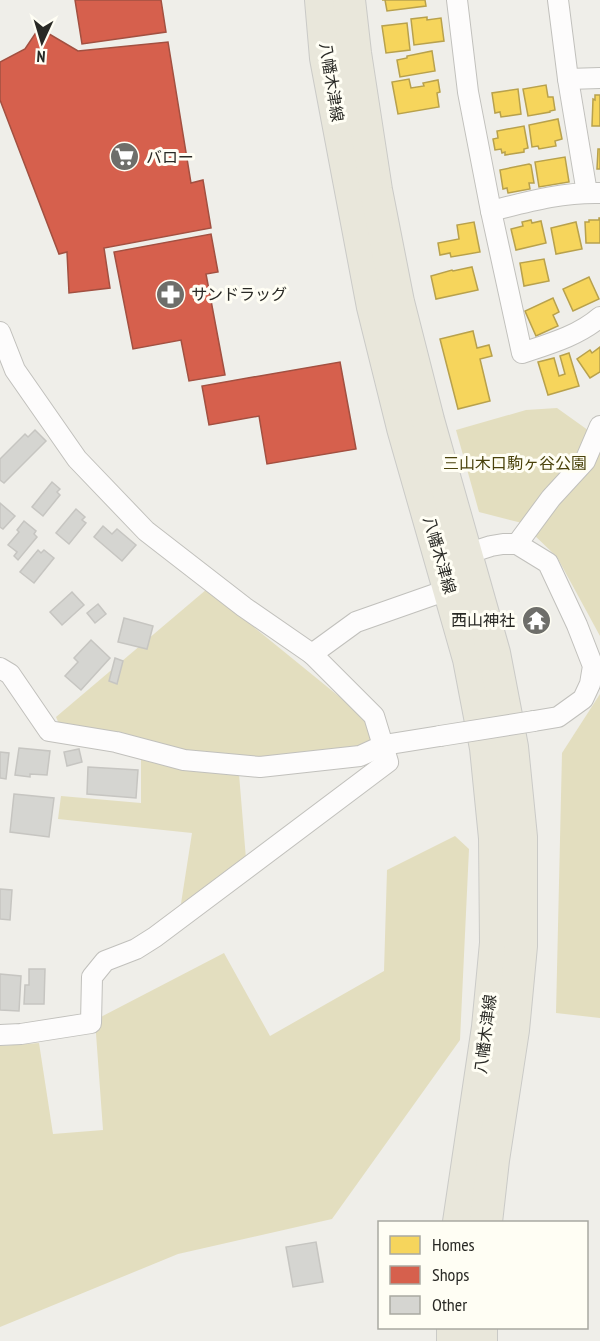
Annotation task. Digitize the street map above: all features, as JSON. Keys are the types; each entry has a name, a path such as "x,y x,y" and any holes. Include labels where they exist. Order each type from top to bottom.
{"main road":[{"name":"八幡木津線","path":"321,0 326,58 373,307 403,428 469,659 486,748 495,838 495,955 488,1027 459,1221"},
{"name":"八幡木津線","path":"349,0 376,190 398,302 428,420 494,653 512,747 520,837 520,956 513,1030 486,1221"}],"street":[{"path":"457,0 468,92 522,353 566,338 590,326 600,317"},
{"path":"491,211 546,197 594,193 568,79 558,0"},
{"path":"568,79 600,78"},
{"path":"0,332 15,370 77,459 146,531 244,607 312,654 374,716 388,762 155,937 105,961 92,977 91,1023 0,1035"},
{"path":"517,544 550,498 585,461 600,426"},
{"path":"0,668 10,674 49,731 116,742 184,760 260,767 360,756 384,745 558,717 584,699 591,684 593,666 548,563 517,544 491,546 466,554 450,589 356,622 312,654"}],"green space":[{"name":"三山木口駒ヶ谷公園","path":"557,408 592,433 562,482 522,523 479,512 456,430 526,410"},
{"path":"600,436 600,636 557,557 531,532"},
{"path":"207,589 368,720 379,747 250,759 178,752 59,724 56,717"},
{"path":"600,694 600,1018 556,1013 562,753"},
{"path":"141,754 239,774 246,859 180,910 192,833 58,819 61,796 141,803"},
{"path":"455,836 469,849 460,1040 332,1219 178,1254 0,1327 0,1046 39,1043 53,1134 103,1130 95,1020 224,953 270,1036 384,971 387,870"}],"building: Homes":[{"path":"385,0 425,0 426,6 387,11"},
{"path":"427,17 427,20 441,18 444,41 414,45 411,19"},
{"path":"407,23 410,50 386,53 382,26"},
{"path":"432,51 435,71 400,77 397,60"},
{"path":"409,79 411,88 438,80 439,107 398,114 392,82"},
{"path":"546,85 548,97 553,97 555,110 528,116 523,89"},
{"path":"518,89 521,114 501,117 500,112 495,113 492,93"},
{"path":"595,95 600,95 600,126 592,126"},
{"path":"558,119 562,139 555,141 556,146 539,149 538,146 532,147 529,125"},
{"path":"524,126 528,148 524,149 524,152 505,155 501,149 495,150 493,139 498,138 497,131"},
{"path":"598,149 600,149 600,169 597,169"},
{"path":"565,157 569,182 539,187 535,162"},
{"path":"529,164 534,183 529,183 530,189 508,193 507,188 503,189 500,170"},
{"path":"599,218 600,243 586,243 585,222 599,220"},
{"path":"531,220 532,223 541,221 546,243 516,250 511,229 523,226 522,222"},
{"path":"474,222 480,252 451,257 450,253 440,255 438,243 459,239 457,225"},
{"path":"576,222 582,249 556,254 551,228"},
{"path":"544,259 549,281 524,286 520,263"},
{"path":"472,267 478,290 436,299 431,276"},
{"path":"589,277 599,299 573,311 563,289"},
{"path":"553,298 559,312 553,315 558,326 536,336 525,311"},
{"path":"473,331 477,348 489,345 492,356 480,359 490,401 458,409 440,339"},
{"path":"600,347 600,372 590,378 577,359 590,350 592,353"},
{"path":"569,353 579,386 548,395 538,362 554,358 559,376 565,374 560,356"}],"building: Shops":[{"path":"75,0 161,0 166,32 82,44"},
{"path":"39,28 78,51 168,42 191,183 203,180 211,228 104,248 110,288 69,293 67,252 59,254 0,100 0,62 25,49"},
{"path":"211,234 218,272 206,274 225,375 189,381 181,340 133,349 114,252"},
{"path":"340,362 356,449 267,464 259,416 209,425 202,386"}],"building: Other":[{"path":"35,430 46,441 4,483 0,480 0,459 25,434 28,437"},
{"path":"52,482 60,489 57,492 60,495 43,516 32,507"},
{"path":"0,503 15,516 3,529 0,527"},
{"path":"76,509 85,517 82,520 86,523 69,544 56,533"},
{"path":"24,521 36,531 34,534 37,537 18,560 14,556 17,552 8,545 19,532 17,530"},
{"path":"103,526 112,534 117,529 136,545 122,561 94,537"},
{"path":"38,550 41,553 44,550 54,558 34,583 20,572"},
{"path":"72,592 84,605 62,625 50,612"},
{"path":"98,604 106,614 95,623 87,613"},
{"path":"124,618 153,626 147,649 118,642"},
{"path":"91,640 110,658 81,690 65,676 78,662 74,658"},
{"path":"115,658 123,661 117,684 109,681"},
{"path":"19,748 50,751 47,775 30,774 30,777 15,775"},
{"path":"79,749 82,762 67,766 64,752"},
{"path":"0,752 9,753 6,779 0,778"},
{"path":"88,767 138,770 136,798 87,794"},
{"path":"14,794 54,798 49,837 10,832"},
{"path":"0,889 12,890 10,920 0,919"},
{"path":"29,969 45,969 44,1004 24,1004 25,985 29,985"},
{"path":"0,974 21,976 19,1011 0,1010"},
{"path":"316,1242 323,1282 293,1287 286,1247"}],"place":[{"name":"バロー","path":"125,157"},
{"name":"サンドラッグ","path":"170,294"},
{"name":"西山神社","path":"536,620"}]}
